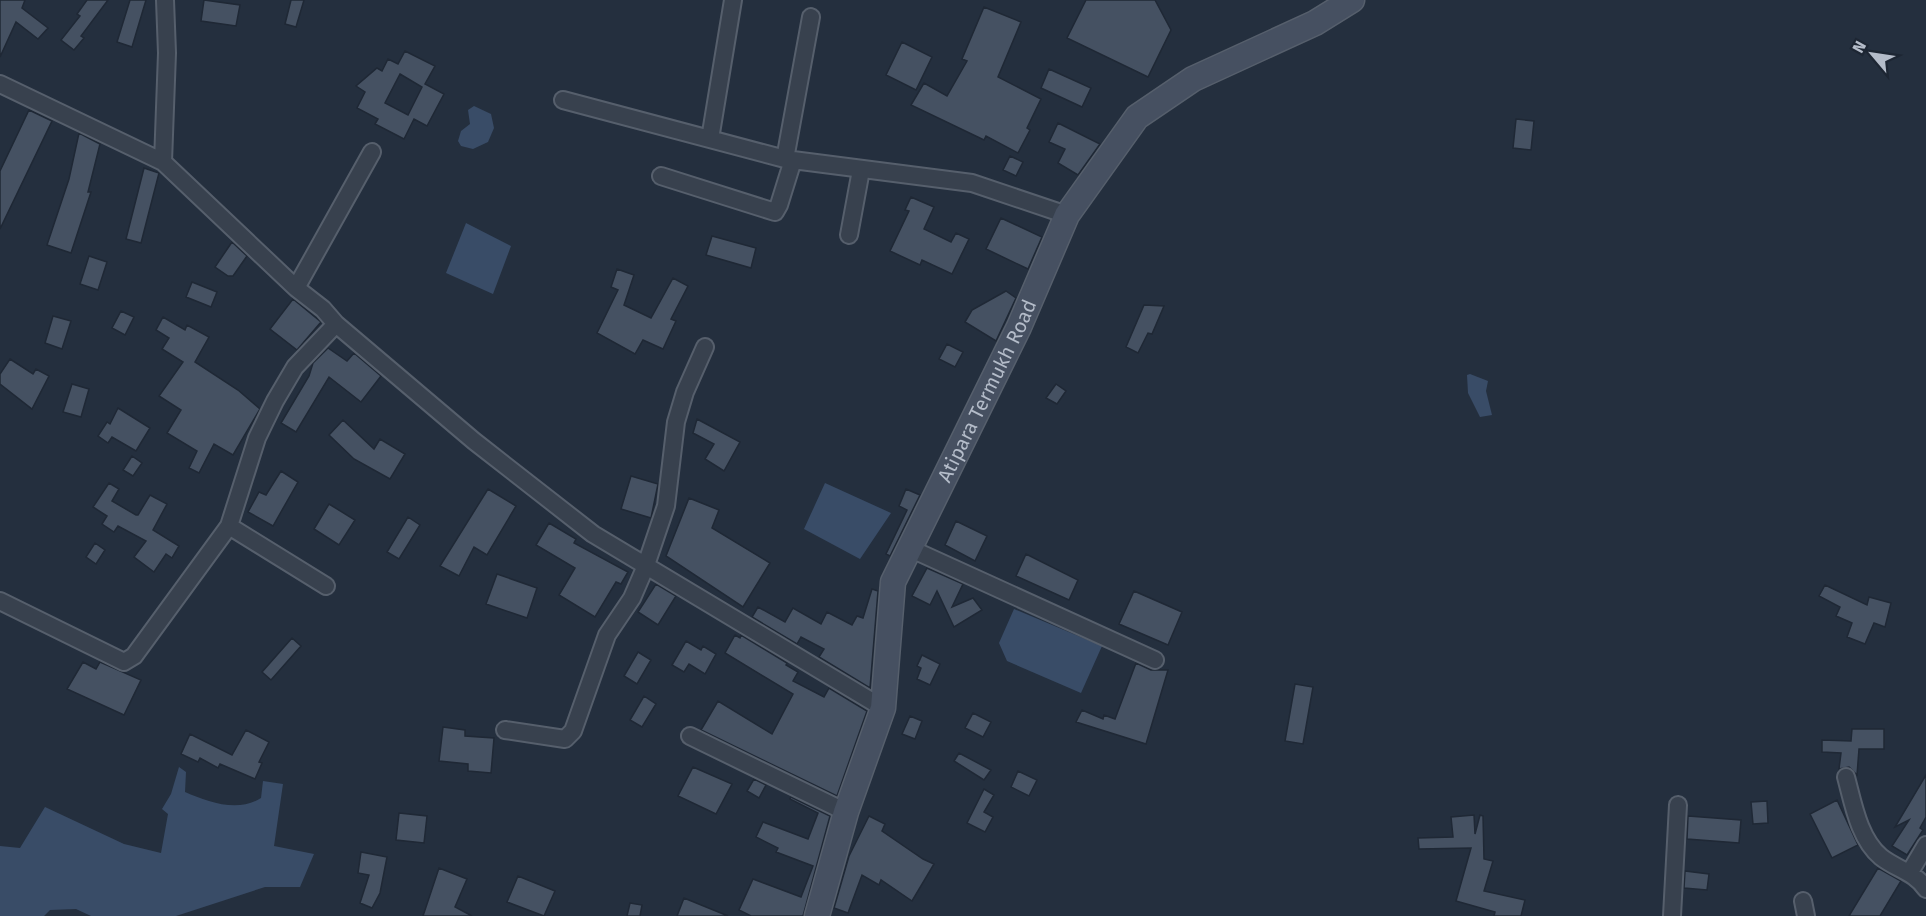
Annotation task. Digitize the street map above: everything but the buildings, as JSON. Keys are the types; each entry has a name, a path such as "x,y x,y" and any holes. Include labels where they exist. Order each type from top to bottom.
{"main road":[{"name":"Atipara Termukh Road","path":"821,915 846,812 883,708 893,582 1019,327 1067,215 1137,117 1193,79 1315,23 1352,0"}],"street":[{"path":"163,162 167,53 165,0"},
{"path":"710,139 734,0"},
{"path":"661,176 775,212 779,205 789,160 811,17"},
{"path":"0,84 163,162 296,288 323,309 336,324 483,448 593,534 645,568 883,708"},
{"path":"562,100 789,160 972,183 1067,215"},
{"path":"296,288 372,152"},
{"path":"849,235 861,170"},
{"path":"0,601 124,662 134,656 228,526 257,438 275,400 295,367 336,324"},
{"path":"505,730 565,739 573,731 607,635 632,598 645,568 666,506 676,422 685,392 705,347"},
{"path":"228,526 326,586"},
{"path":"909,548 1155,660"},
{"path":"690,736 846,812"},
{"path":"1846,777 1855,811 1871,845 1880,856 1910,872 1926,889"},
{"path":"1672,916 1678,805"},
{"path":"1910,872 1926,845"}],"water":[{"path":"474,106 491,114 494,128 488,142 473,149 461,146 458,141 461,131 470,124 468,110"},
{"path":"466,223 511,246 493,294 446,273"},
{"path":"1467,375 1488,381 1486,391 1492,415 1480,417 1468,393"},
{"path":"825,483 891,513 860,559 804,529"},
{"path":"1014,609 1102,646 1081,693 1007,661 999,643"},
{"path":"179,767 186,772 185,792 223,804 243,805 261,798 263,781 283,784 274,846 314,854 300,887 265,887 176,916 91,916 76,909 50,910 44,916 0,916 0,846 20,848 45,807 124,844 161,853 168,814 162,809 171,794"}]}
